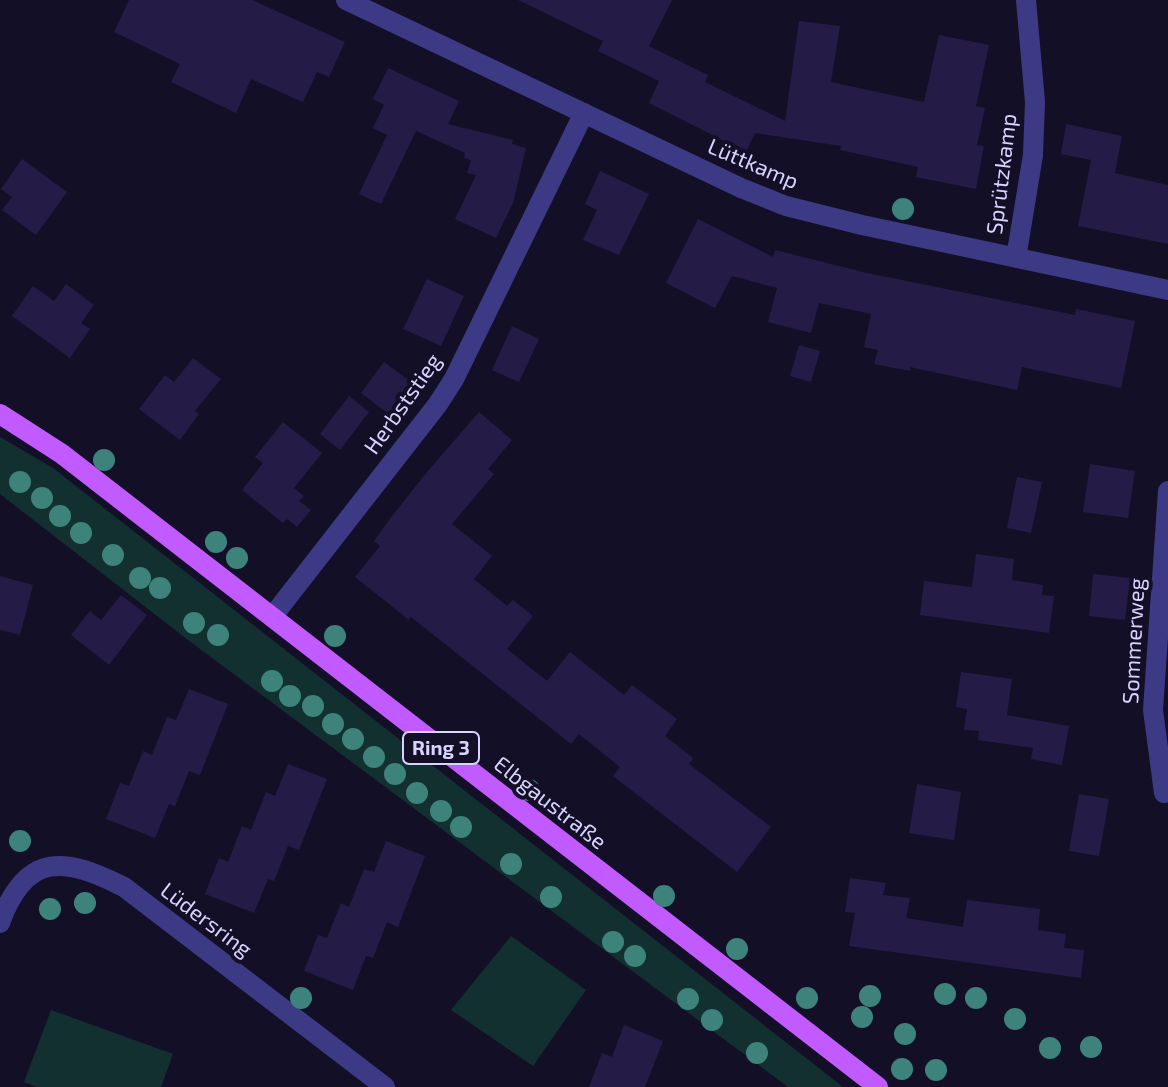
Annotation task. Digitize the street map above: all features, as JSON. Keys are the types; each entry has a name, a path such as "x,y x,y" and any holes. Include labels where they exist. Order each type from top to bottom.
{"main road":[{"name":"Elbgaustraße","path":"0,414 62,454 878,1087"}],"street":[{"name":"Lüttkamp","path":"346,0 729,182 786,206 1168,290"},
{"name":"Sprützkamp","path":"1016,258 1033,155 1035,102 1026,0"},
{"name":"Herbststieg","path":"272,617 438,404 454,379 584,113"},
{"name":"Sommerweg","path":"1164,793 1153,710 1168,491"},
{"name":"Lüdersring","path":"0,923 20,885 36,871 52,865 96,873 124,887 385,1087"}],"green space":[{"path":"0,437 53,468 843,1087 788,1087 188,640 0,494"},
{"path":"511,936 586,990 533,1066 451,1010"},
{"path":"51,1010 173,1054 161,1087 37,1087 24,1082"}],"building":[{"path":"129,0 252,0 345,42 329,77 317,72 303,102 251,79 236,113 171,82 180,64 114,32"},
{"path":"518,0 672,0 649,46 708,75 705,82 785,121 799,21 840,26 831,82 924,102 939,35 989,45 976,106 985,108 977,145 984,146 976,189 916,177 918,167 840,150 841,146 755,133 746,152 649,103 659,81 598,51 603,41"},
{"path":"388,68 459,101 448,124 513,140 512,144 526,148 513,203 496,238 455,219 476,175 467,173 471,160 464,158 465,153 416,131 381,204 359,194 387,135 373,128 384,105 373,99"},
{"path":"1066,124 1122,136 1115,173 1168,185 1168,244 1078,226 1091,160 1061,154"},
{"path":"22,159 67,192 36,235 2,210 12,197 1,189"},
{"path":"600,171 649,194 619,255 583,240 597,210 585,204"},
{"path":"698,219 773,257 775,250 867,273 1075,315 1076,309 1135,321 1121,388 1022,367 1017,390 910,367 910,371 874,364 878,350 864,347 871,314 819,303 811,333 768,322 777,288 732,276 715,308 666,283"},
{"path":"427,279 464,296 441,346 403,329"},
{"path":"66,284 94,305 81,323 90,329 70,358 12,316 33,286 54,301"},
{"path":"512,326 539,339 519,382 492,370"},
{"path":"799,345 820,351 811,382 790,376"},
{"path":"193,358 221,379 195,411 199,414 180,440 139,409 165,375 174,382"},
{"path":"384,362 418,387 394,418 361,393"},
{"path":"349,396 369,412 340,450 320,434"},
{"path":"479,412 512,440 488,469 494,474 452,524 492,556 474,579 507,606 513,600 533,616 507,649 547,681 570,652 624,695 632,685 677,719 665,736 693,758 689,764 771,827 737,872 613,776 620,767 579,734 571,744 411,617 409,620 355,577 380,546 374,541 392,516"},
{"path":"283,422 322,453 294,488 304,496 299,501 311,510 297,527 287,519 283,523 242,490 263,463 255,457"},
{"path":"1090,464 1135,471 1128,518 1083,512"},
{"path":"1017,477 1042,482 1031,533 1007,528"},
{"path":"976,554 1014,559 1012,580 1043,585 1042,595 1054,596 1049,633 920,615 924,581 972,587"},
{"path":"1093,574 1130,578 1125,620 1089,616"},
{"path":"0,576 33,585 20,635 0,630"},
{"path":"121,595 147,615 109,665 71,635 90,611 101,620"},
{"path":"961,672 1012,679 1007,715 1069,726 1062,765 1031,759 1033,748 978,740 979,731 964,730 967,709 956,707"},
{"path":"189,689 228,704 200,775 189,771 175,806 169,804 155,838 106,819 120,783 129,786 143,751 152,755 167,717 176,720"},
{"path":"288,764 327,779 299,850 288,846 274,881 268,879 254,913 205,894 219,858 228,862 242,826 251,830 266,792 275,796"},
{"path":"917,784 961,792 954,840 909,833"},
{"path":"1079,794 1109,799 1099,856 1069,851"},
{"path":"386,841 425,856 398,927 387,922 373,958 366,956 353,990 304,971 318,935 327,938 341,903 349,907 364,869 374,872"},
{"path":"850,878 886,883 883,895 910,898 906,918 963,927 967,900 1040,909 1038,930 1066,934 1064,948 1084,950 1081,978 849,946 855,913 845,912"},
{"path":"624,1025 663,1041 645,1087 589,1087 602,1053 612,1057"}]}
